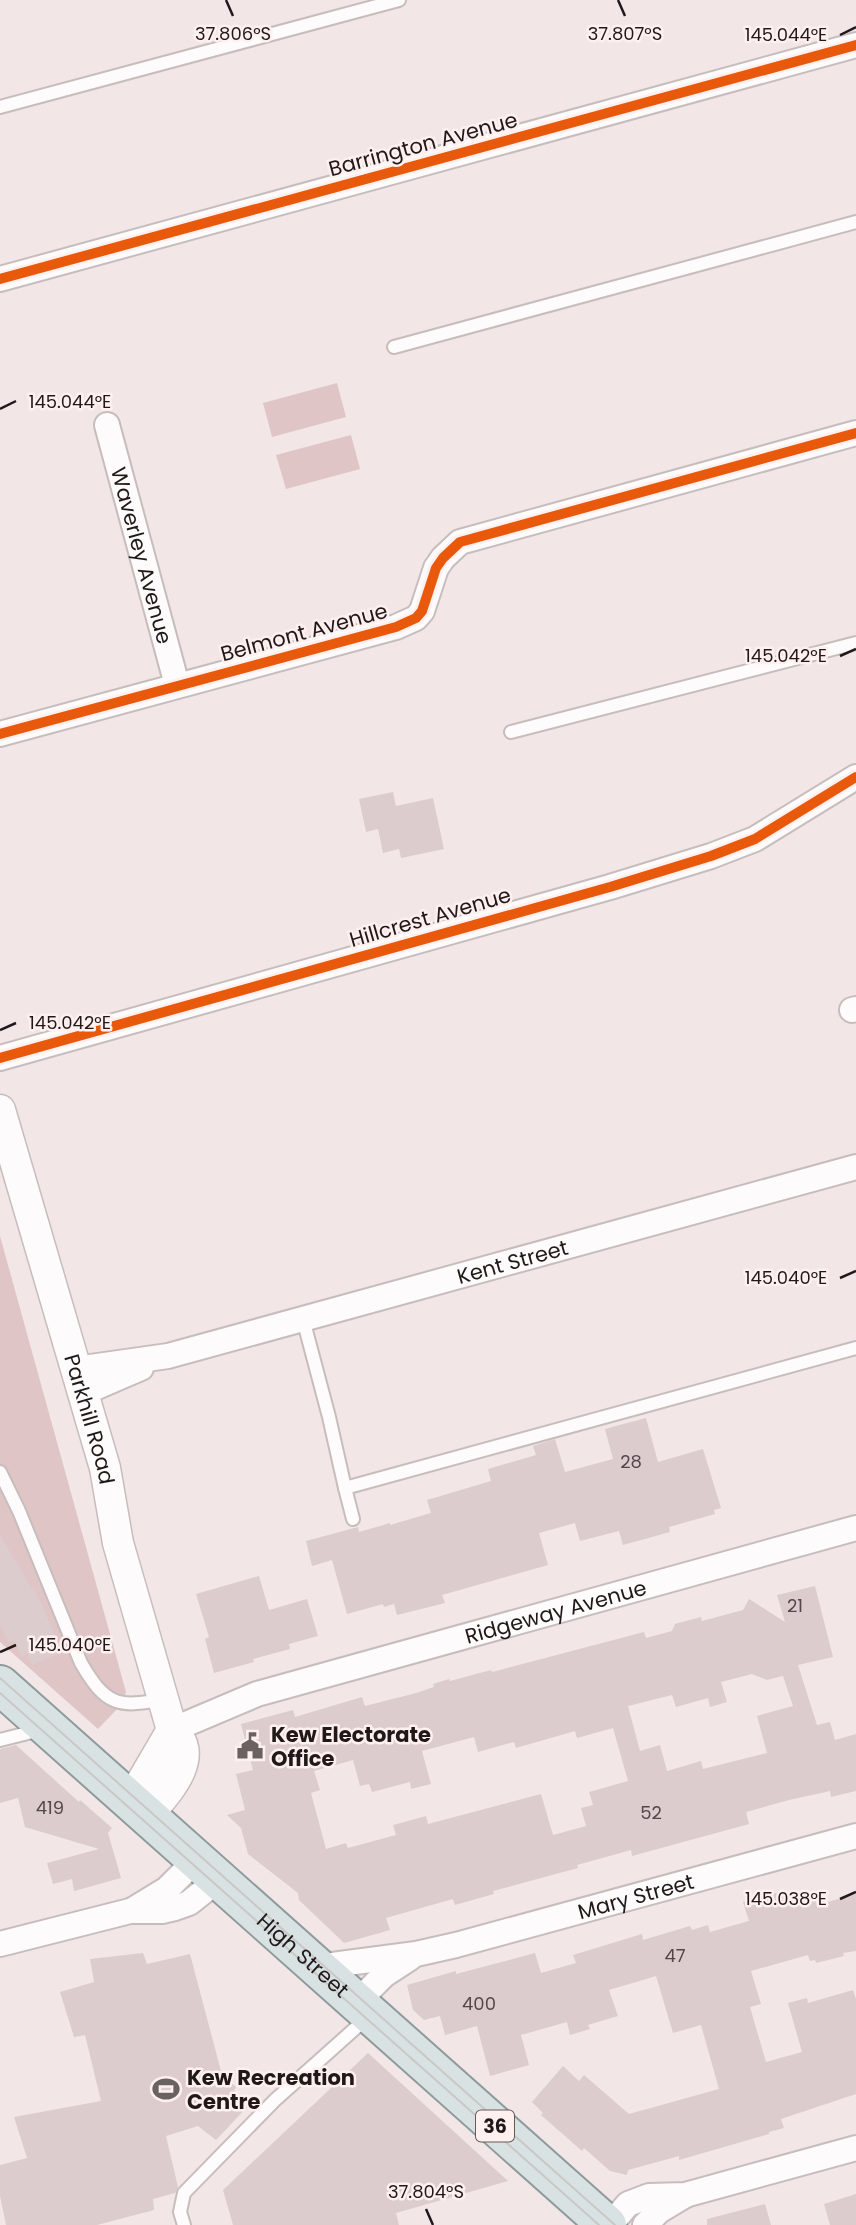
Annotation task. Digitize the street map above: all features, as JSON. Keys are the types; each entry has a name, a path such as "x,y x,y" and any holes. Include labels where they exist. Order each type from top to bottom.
{"main road":[{"name":"High Street","path":"0,1685 608,2225"}],"street":[{"name":"Barrington Avenue","path":"0,279 856,45"},
{"name":"Waverley Avenue","path":"107,425 177,685"},
{"name":"Belmont Avenue","path":"0,734 406,624 422,611 436,568 451,548 460,542 856,433"},
{"name":"Hillcrest Avenue","path":"0,1058 610,887 711,856 755,839 856,777"},
{"name":"Parkhill Road","path":"0,1110 105,1468 118,1543 167,1712 183,1744 183,1759 177,1779 137,1807"},
{"name":"Kent Street","path":"80,1381 856,1167"},
{"name":"Ridgeway Avenue","path":"167,1712 257,1694 856,1528"},
{"name":"Mary Street","path":"317,1967 416,1954 856,1836"},
{"path":"0,1944 130,1911 162,1912 189,1903 207,1870"},
{"name":"Mary Street","path":"363,2008 384,1975 416,1954"},
{"path":"608,2225 628,2204 649,2196 685,2195 856,2148"},
{"path":"645,2225 659,2211 685,2195"}],"lane":[{"path":"0,107 399,0"},
{"path":"394,347 856,222"},
{"path":"511,732 856,643"},
{"path":"303,1319 353,1519"},
{"path":"345,1488 856,1348"},
{"path":"0,1472 19,1511 81,1663 91,1679 121,1705 137,1705 167,1712"},
{"path":"0,1740 49,1729"},
{"path":"184,2225 180,2212 184,2193 363,2008"}],"shaded area":[{"path":"337,383 346,417 272,437 263,403"},
{"path":"351,435 360,469 286,489 276,455"},
{"path":"0,1236 126,1692 121,1705 98,1729 0,1642"}],"building":[{"path":"393,792 396,806 433,798 444,849 401,858 399,849 383,853 378,829 366,832 359,799"},
{"path":"646,1418 658,1462 703,1449 721,1508 714,1510 715,1514 669,1527 670,1532 623,1545 619,1531 580,1541 575,1523 539,1533 548,1565 442,1595 445,1603 397,1615 394,1604 384,1607 383,1604 347,1614 332,1560 312,1566 306,1541 358,1527 359,1532 431,1513 427,1500 491,1481 488,1469 536,1455 533,1446 555,1439 565,1472 613,1459 605,1429"},
{"path":"0,1535 32,1589 34,1588 63,1652 32,1665 27,1654 21,1657 14,1640 8,1642 0,1624"},
{"path":"259,1576 269,1610 307,1599 318,1636 289,1644 290,1649 253,1659 254,1662 214,1673 205,1639 209,1637 196,1594"},
{"path":"815,1586 833,1657 798,1665 817,1725 830,1722 835,1740 856,1734 856,1791 831,1797 830,1791 789,1800 746,1812 749,1824 632,1856 631,1850 455,1905 453,1899 386,1918 390,1930 344,1943 299,1900 298,1893 248,1854 241,1828 227,1815 245,1810 236,1774 253,1770 241,1724 293,1710 295,1717 362,1697 365,1706 416,1693 449,1679 450,1681 491,1670 492,1672 644,1632 646,1638 672,1631 675,1624 701,1617 702,1621 743,1610 749,1599 785,1622 777,1595","holes":["752,1674 767,1680 783,1676 793,1706 757,1716 767,1753 703,1769 701,1761 667,1771 660,1745 640,1751 628,1706 672,1695 676,1707 708,1698 710,1707 727,1702 721,1682","613,1728 628,1781 589,1792 593,1805 581,1808 586,1826 553,1835 541,1794 428,1824 426,1816 393,1825 396,1835 348,1848 346,1843 326,1849 311,1793 320,1790 314,1771 353,1760 360,1786 369,1784 372,1792 410,1782 411,1789 431,1784 422,1751 474,1737 478,1752 514,1742 516,1748 575,1731 577,1738"]},
{"path":"16,1745 112,1828 108,1833 121,1878 74,1891 72,1879 53,1884 47,1863 99,1849 25,1827 18,1798 0,1803 0,1749"},
{"path":"783,1891 786,1903 814,1895 817,1905 856,1894 856,1951 816,1963 815,1960 810,1961 808,1955 751,1971 761,2004 750,2007 766,2062 802,2052 788,2003 807,1998 808,2003 853,1990 856,1999 856,2094 781,2119 784,2128 769,2134 679,2160 679,2156 628,2170 627,2175 610,2171 584,2148 582,2151 541,2115 543,2113 532,2102 563,2066 579,2081 584,2075 629,2114 719,2089 701,2025 673,2033 656,1976 609,1990 618,2016 588,2025 590,2029 570,2035 567,2022 521,2035 529,2065 490,2076 477,2026 445,2035 440,2016 424,2020 413,2010 407,1985 535,1953 541,1973 576,1963 573,1955 642,1934 643,1940 690,1926 692,1930 708,1925 710,1932 749,1921 743,1902"},
{"name":"Kew Recreation Centre","path":"143,1953 147,1964 190,1954 222,2075 236,2087 234,2090 249,2105 216,2140 198,2126 166,2136 178,2187 175,2193 153,2199 154,2210 97,2225 6,2225 0,2196 0,2165 27,2158 14,2117 101,2101 85,2035 74,2037 60,1992 94,1982 90,1959"},
{"path":"368,2053 508,2181 396,2213 399,2225 233,2225 223,2190"},
{"path":"856,2194 856,2225 830,2225 824,2204"},
{"path":"765,2204 771,2225 707,2225 707,2219"}],"tram line":[{"path":"0,1678 615,2225"},
{"path":"0,1693 599,2225"}],"cycle path":[{"path":"0,279 856,45"},
{"path":"0,734 396,627 416,618 422,611 436,568 460,542 856,433"},
{"path":"0,1058 610,887 711,856 755,839 856,777"}],"place":[{"name":"Kew Electorate Office","path":"250,1746"},
{"name":"Kew Recreation Centre","path":"166,2089"}]}
